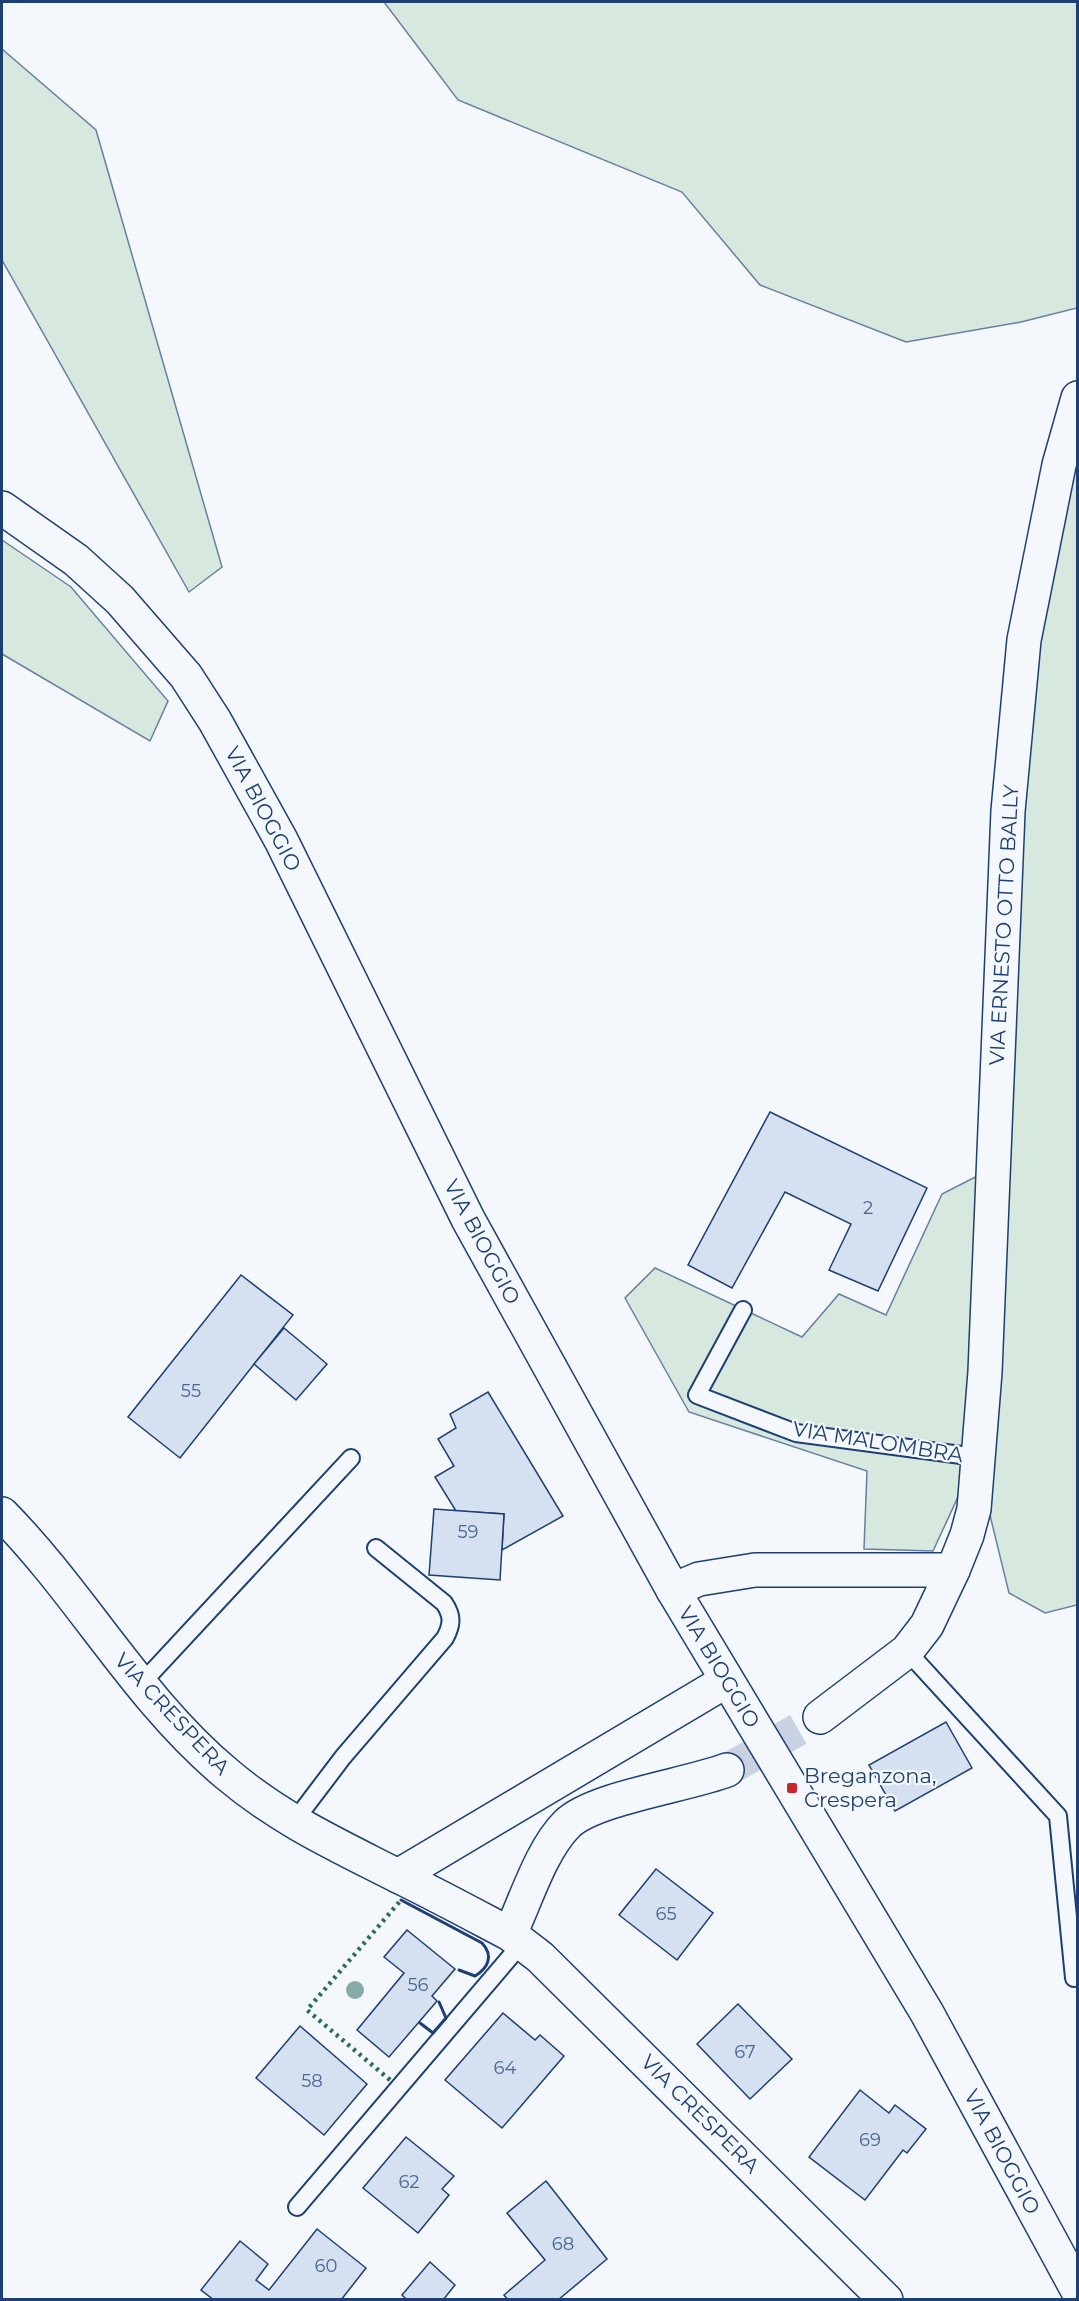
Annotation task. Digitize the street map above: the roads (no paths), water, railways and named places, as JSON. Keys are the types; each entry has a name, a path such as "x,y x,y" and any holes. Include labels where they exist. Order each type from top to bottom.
{"street":[{"name":"VIA ERNESTO OTTO BALLY","path":"976,1457 985,1372 1008,811 1022,662 1059,465 1077,398"},
{"name":"VIA BIOGGIO","path":"2,508 76,560 120,600 186,676 215,721 281,840 468,1219 673,1590 927,2013 1077,2252"},
{"name":"VIA MALOMBRA","path":"953,1570 967,1535 974,1509 976,1457"},
{"name":"VIA CRESPERA","path":"2,1514 29,1542 141,1684 191,1740 226,1774 293,1823 516,1938 569,1983 886,2300"},
{"path":"673,1590 699,1579 755,1570 953,1570 927,1625 907,1651 820,1717"},
{"path":"398,1876 726,1681"},
{"path":"516,1938 547,1852 558,1834 578,1815 727,1770"},
{"name":"VIA BIOGGIO","path":"927,2013 1077,2291"}],"lane":[{"name":"VIA MALOMBRA","path":"743,1310 698,1395 796,1433 976,1457"},
{"path":"141,1684 351,1458"},
{"path":"293,1823 343,1757 445,1638 451,1627 451,1613 444,1603 376,1548"},
{"path":"907,1651 1058,1816 1074,1978"},
{"path":"297,2208 516,1938"}],"tunnel":[{"path":"727,1770 820,1717"}],"place":[{"name":"Breganzona, Crespera","path":"792,1788"}]}
